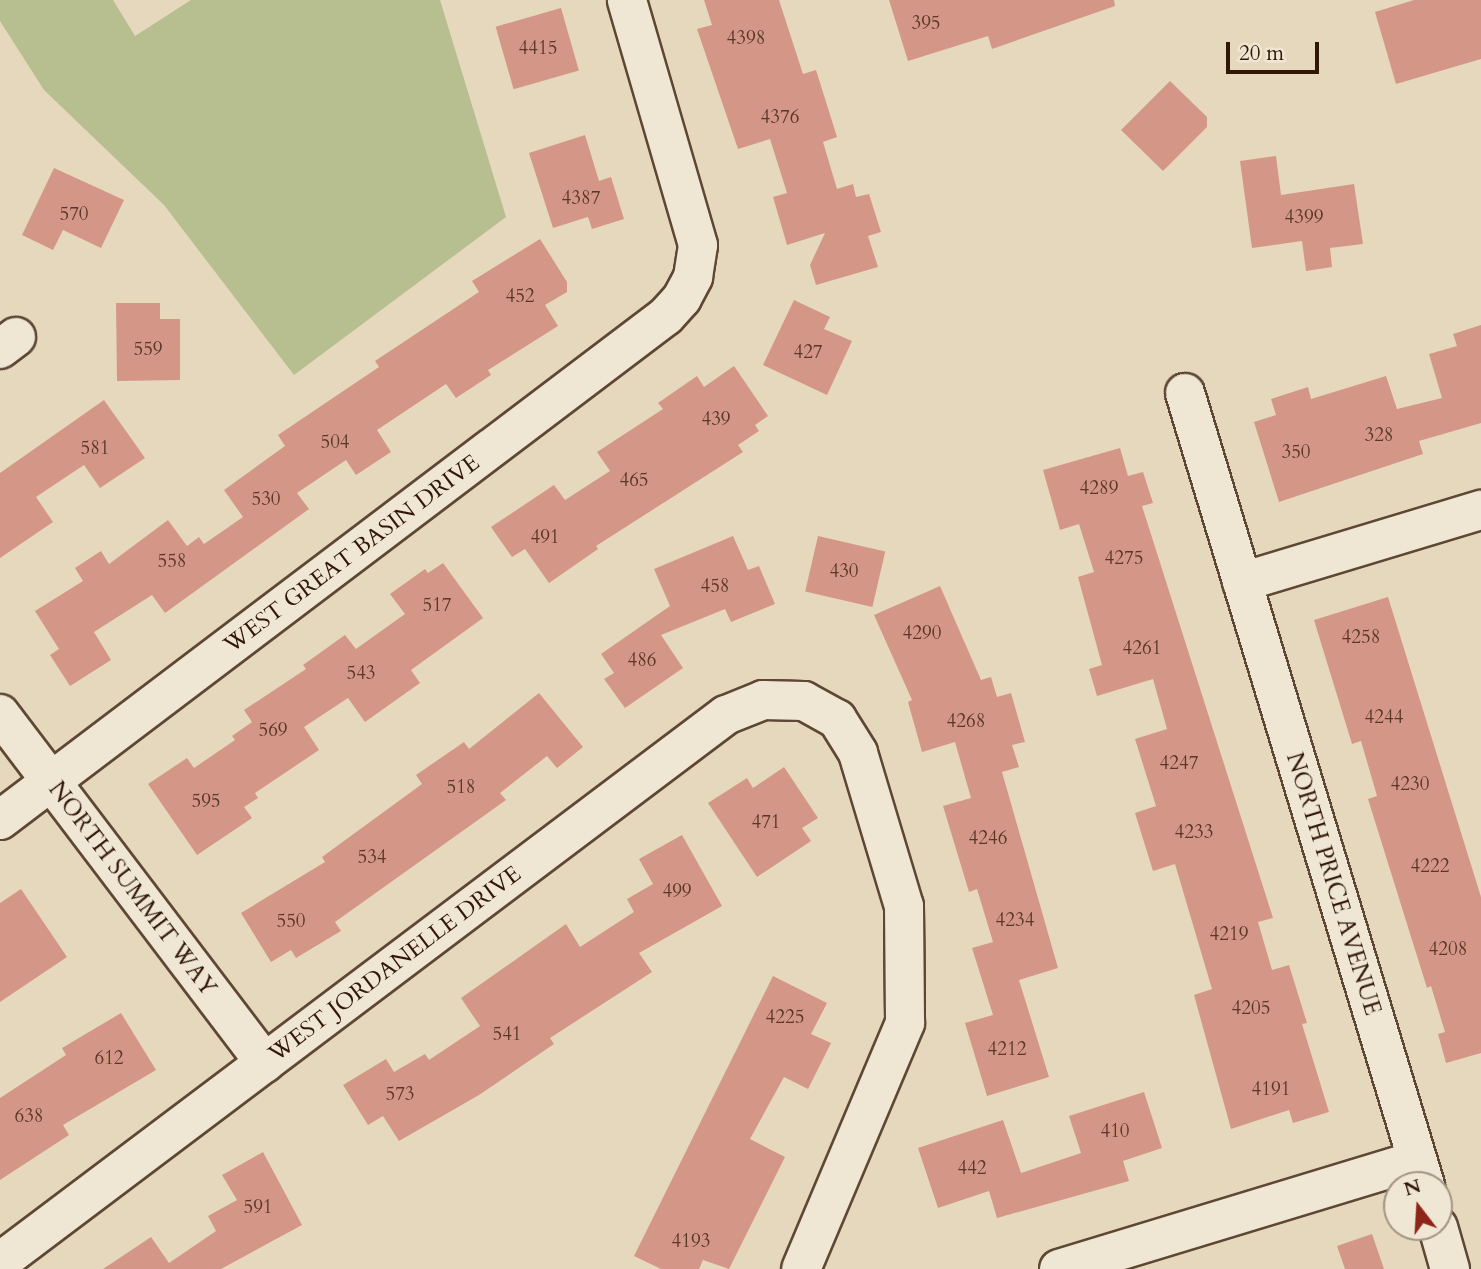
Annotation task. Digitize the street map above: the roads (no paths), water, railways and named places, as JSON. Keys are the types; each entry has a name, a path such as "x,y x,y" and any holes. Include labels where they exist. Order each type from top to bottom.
{"street":[{"name":"WEST GREAT BASIN DRIVE","path":"0,820 666,316 693,277 698,245 692,212 627,0"},
{"name":"NORTH PRICE AVENUE","path":"1185,393 1421,1171"},
{"path":"1242,582 1481,510"},
{"name":"WEST JORDANELLE DRIVE","path":"0,1262 726,715 763,700 804,701 837,719 858,753 904,906 907,967 905,1023 801,1269"},
{"name":"NORTH SUMMIT WAY","path":"0,715 265,1063"},
{"path":"1059,1269 1383,1182"},
{"path":"1442,1241 1450,1269"}]}
